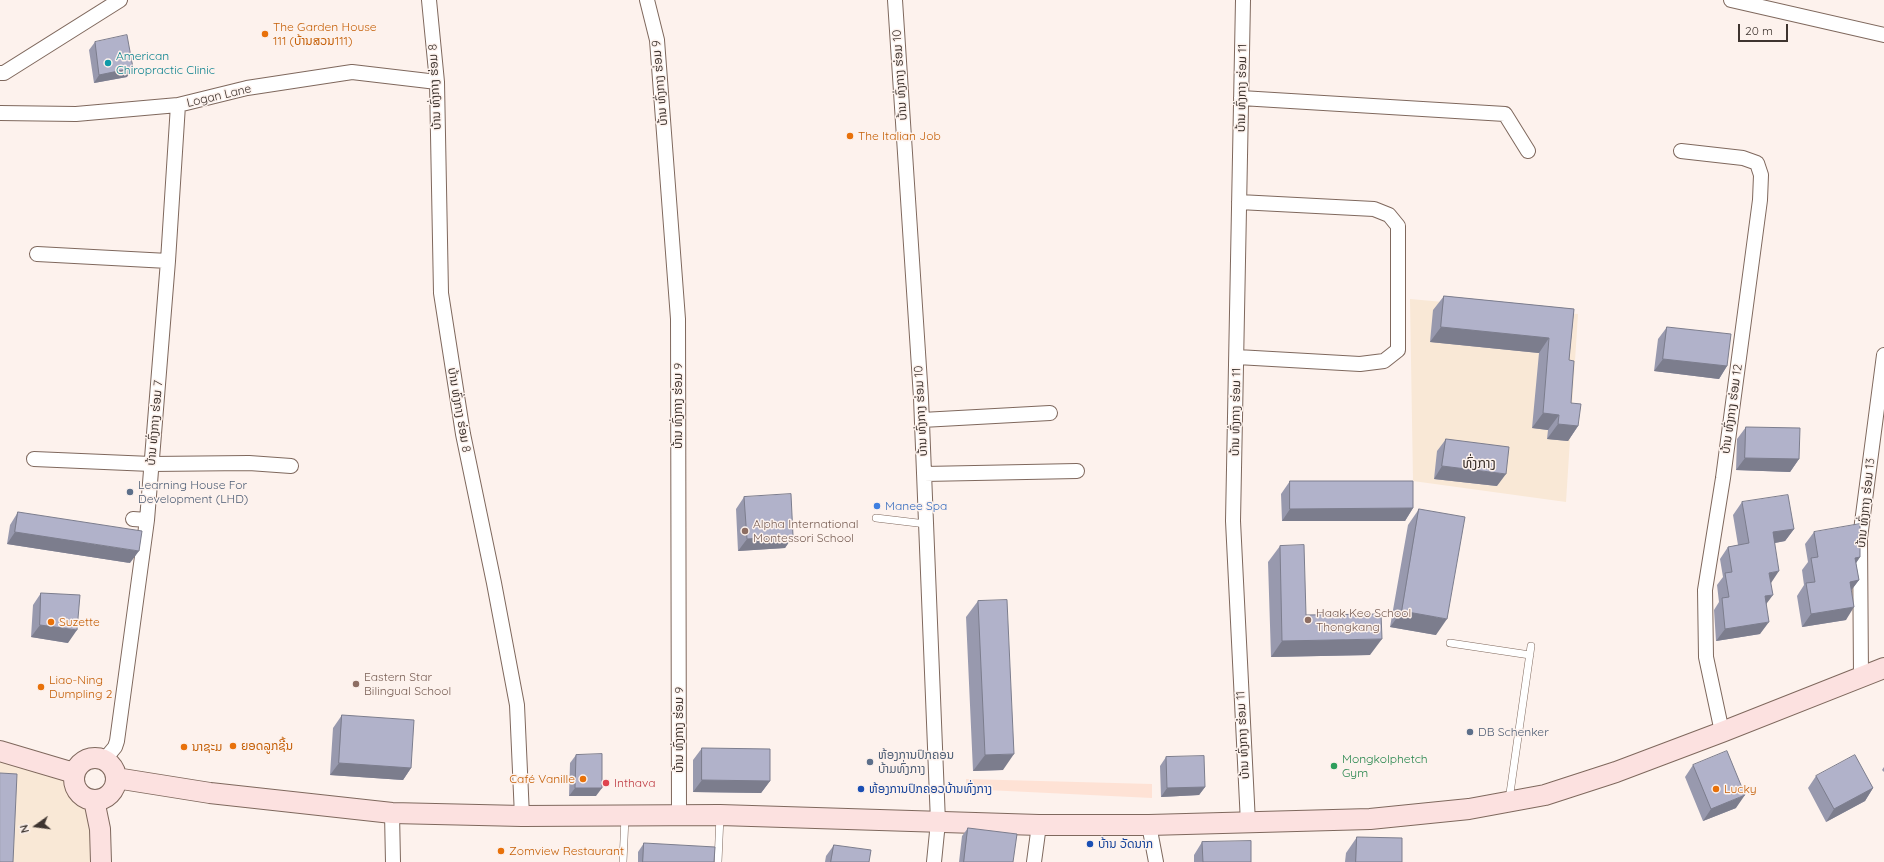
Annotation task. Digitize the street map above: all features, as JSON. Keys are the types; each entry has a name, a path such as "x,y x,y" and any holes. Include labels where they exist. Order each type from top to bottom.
{"street":[{"path":"0,74 4,73 120,0"},
{"name":"ບ້ານ ທົ່ງກາງ ຮ່ອມ 8","path":"429,0 437,82 441,294 463,434 494,583 517,705 522,816"},
{"name":"ບ້ານ ທົ່ງກາງ ຮ່ອມ 9","path":"647,0 657,40 678,319 679,815"},
{"name":"ບ້ານ ທົ່ງກາງ ຮ່ອມ 10","path":"895,0 922,420 938,822 934,862"},
{"name":"ບ້ານ ທົ່ງກາງ ຮ່ອມ 11","path":"1243,0 1234,521 1248,823"},
{"path":"1731,0 1884,35"},
{"name":"Logan Lane","path":"0,114 76,114 178,105 247,88 352,72 437,82"},
{"path":"1242,98 1505,114 1528,151"},
{"name":"ບ້ານ ທົ່ງກາງ ຮ່ອມ 7","path":"105,760 115,747 117,741 147,520 168,261 178,105"},
{"name":"ບ້ານ ທົ່ງກາງ ຮ່ອມ 12","path":"1680,151 1743,158 1757,163 1761,175 1759,208 1723,478 1705,590 1706,657 1722,732"},
{"path":"1237,357 1360,364 1384,361 1398,350 1398,226 1389,215 1374,209 1239,202"},
{"path":"38,254 168,261"},
{"name":"ບ້ານ ທົ່ງກາງ ຮ່ອມ 13","path":"1861,676 1860,538 1884,355"},
{"path":"922,420 1050,413"},
{"path":"34,459 151,464 249,463 291,466"},
{"path":"924,474 1077,471"},
{"path":"133,519 147,520"},
{"path":"116,778 210,793 392,813 522,816 720,815 1039,825 1248,823 1370,818 1469,810 1545,795 1616,772 1884,668"},
{"path":"0,751 74,774"},
{"path":"98,757 105,760 113,767 116,778 112,792 107,796 94,800 88,799 78,792 74,780 74,774 80,762 86,759 98,757"},
{"path":"94,800 100,829 101,862"},
{"path":"392,813 393,862"},
{"path":"1034,862 1039,825"},
{"path":"1150,825 1156,862"}],"lane":[{"path":"876,518 926,524"},
{"path":"1450,642 1530,655"},
{"path":"1509,802 1531,646"},
{"path":"623,862 625,815"},
{"path":"718,862 720,815"}],"shaded area":[{"path":"1410,299 1578,314 1566,502 1413,481"},
{"path":"0,757 68,777 71,790 76,798 88,806 95,862 0,862"},
{"path":"966,779 1152,784 1152,798 966,789"}],"building":[{"name":"American Chiropractic Clinic","path":"127,35 133,68 99,75 95,42"},
{"path":"1444,296 1574,309 1569,360 1574,361 1571,403 1581,404 1578,426 1558,424 1559,415 1543,413 1549,338 1441,327"},
{"path":"1667,327 1731,334 1727,366 1663,359"},
{"path":"1746,427 1800,428 1799,459 1745,458"},
{"path":"1446,439 1509,447 1506,474 1442,466"},
{"path":"1290,481 1413,481 1413,508 1290,509"},
{"path":"791,494 793,536 747,539 744,497"},
{"path":"1788,495 1794,529 1773,532 1779,571 1769,573 1773,595 1765,596 1769,622 1725,629 1722,598 1729,597 1725,573 1732,572 1728,547 1749,543 1742,502"},
{"path":"1419,509 1465,517 1447,619 1402,611"},
{"path":"18,512 142,531 139,551 15,532"},
{"path":"1860,524 1860,557 1855,558 1859,580 1850,582 1854,607 1811,614 1806,583 1815,582 1811,558 1818,557 1814,532"},
{"path":"1304,545 1306,615 1381,614 1382,639 1282,641 1280,546"},
{"path":"41,593 80,595 77,630 40,625"},
{"path":"1007,600 1014,754 985,755 978,601"},
{"path":"342,715 414,720 411,768 339,763"},
{"path":"702,748 770,749 770,781 702,780"},
{"path":"1727,751 1745,795 1711,809 1693,765"},
{"path":"602,754 602,788 575,788 576,755"},
{"path":"1855,755 1873,788 1834,809 1816,776"},
{"path":"1204,756 1205,787 1167,788 1166,757"},
{"path":"0,773 17,774 13,862 0,862"},
{"path":"968,828 1017,834 1013,862 964,862"},
{"path":"1357,837 1402,838 1402,862 1356,862"},
{"path":"1251,841 1251,862 1203,862 1202,842"},
{"path":"644,843 715,847 714,862 643,862"},
{"path":"834,845 871,850 869,862 831,862"}],"place":[{"name":"The Garden House 111 (ບ້ານສວນ111)","path":"265,34"},
{"name":"American Chiropractic Clinic","path":"108,63"},
{"name":"The Italian Job","path":"850,136"},
{"name":"Learning House For Development (LHD)","path":"130,492"},
{"name":"Manee Spa","path":"877,506"},
{"name":"Alpha International Montessori School","path":"745,531"},
{"name":"Haak Keo School Thongkang","path":"1308,620"},
{"name":"Suzette","path":"51,622"},
{"name":"Eastern Star Bilingual School","path":"356,684"},
{"name":"Liao-Ning Dumpling 2","path":"41,687"},
{"name":"DB Schenker","path":"1470,732"},
{"name":"ຍອດລູກຊີ້ນ","path":"233,746"},
{"name":"ນາຊະມ","path":"184,747"},
{"name":"ຫ້ອງການປົກຄອນ ບ້າມທົ່ງກາງ","path":"870,762"},
{"name":"Mongkolphetch Gym","path":"1334,766"},
{"name":"Café Vanille","path":"583,779"},
{"name":"Inthava","path":"606,783"},
{"name":"ຫ້ອງການປົກຄອວບ້ານທົ່ງກາງ","path":"861,789"},
{"name":"Lucky","path":"1716,789"},
{"name":"ບ້ານ ວັດນາກ","path":"1090,844"},
{"name":"Zomview Restaurant","path":"501,851"}],"district":[{"name":"ທົ່ງກາງ","path":"1479,464"}]}
